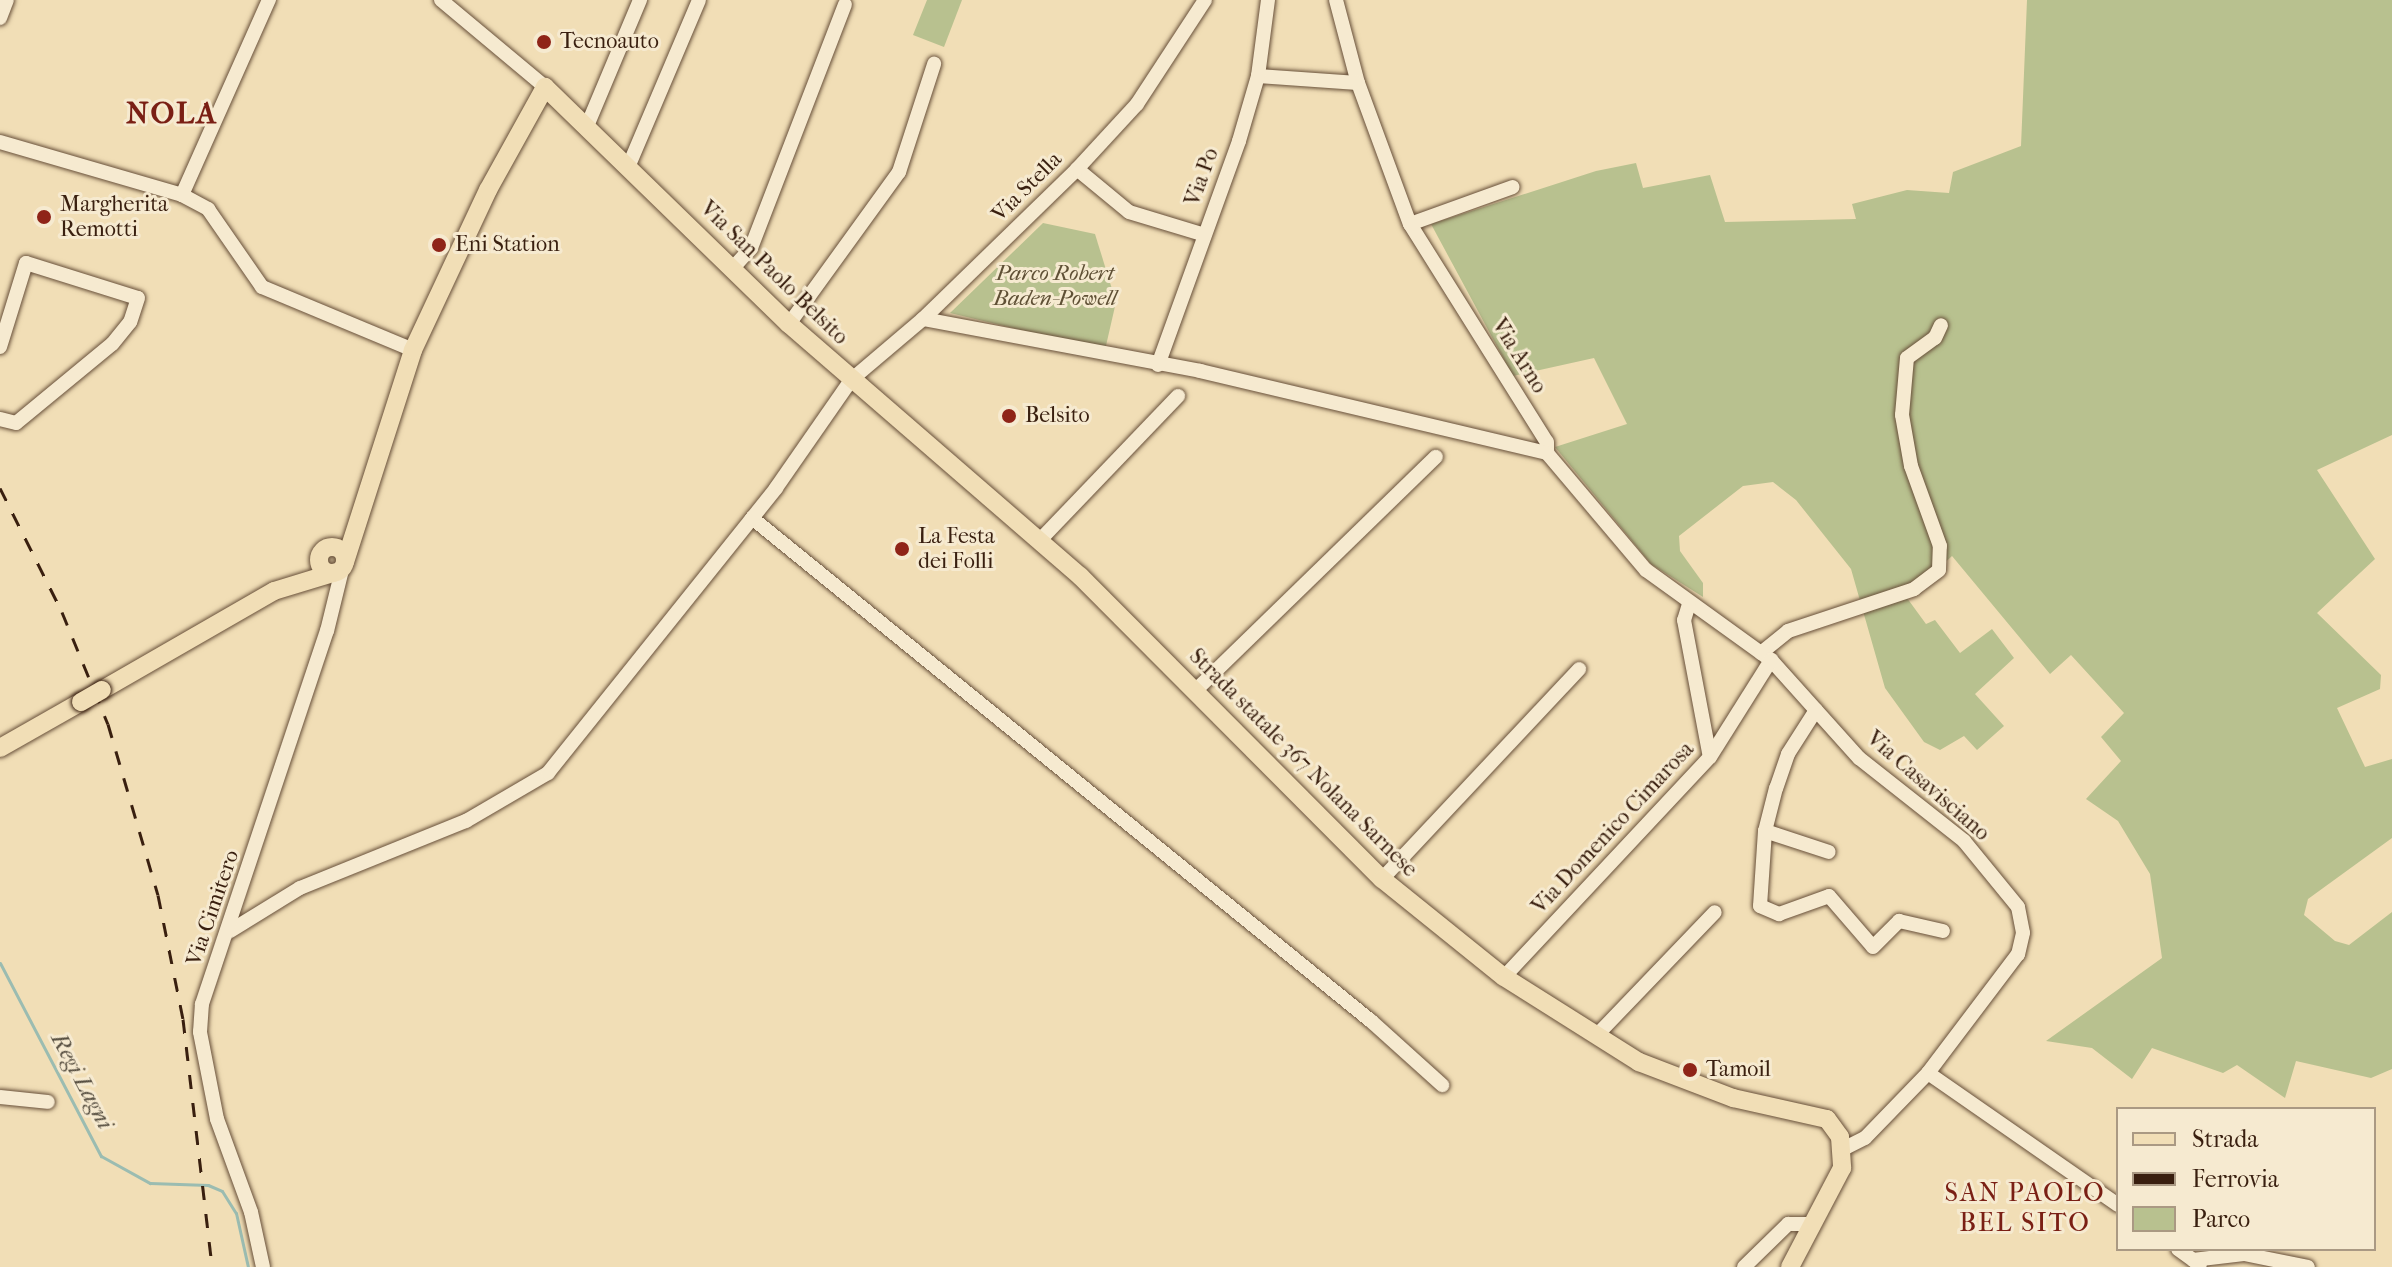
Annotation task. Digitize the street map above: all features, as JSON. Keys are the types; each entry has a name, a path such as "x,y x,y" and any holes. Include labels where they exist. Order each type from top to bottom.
{"main road":[{"name":"Via San Paolo Belsito","path":"545,87 629,165 789,324 1080,576"},
{"path":"340,567 413,350 488,190 545,87"},
{"path":"0,748 274,591 324,552 365,495"},
{"path":"324,552 340,550 340,567"},
{"path":"274,591 340,567"},
{"name":"Strada statale 367 Nolana Sarnese","path":"1080,576 1382,879 1504,977 1639,1062 1733,1098 1819,1113 1835,1127 1843,1149"},
{"path":"1790,1267 1842,1168 1843,1149"}],"street":[{"path":"0,18 7,0"},
{"path":"182,195 269,0"},
{"name":"Via San Paolo Belsito","path":"441,0 545,87"},
{"path":"587,126 640,0"},
{"path":"629,165 699,0"},
{"name":"Via Stella","path":"230,931 300,888 466,821 548,773 752,518 851,380 923,319 1077,169 1137,104 1205,0"},
{"name":"Via Po","path":"1158,365 1258,76 1268,0"},
{"name":"Via Arno","path":"1336,0 1358,83 1410,224 1547,442 1547,453 1646,570 1766,657"},
{"path":"733,268 751,248 845,4"},
{"path":"789,324 899,172 934,64"},
{"path":"1258,76 1358,83"},
{"path":"0,142 182,195 208,209 262,287 413,350"},
{"path":"1077,169 1129,212 1205,235"},
{"path":"1410,224 1513,187"},
{"path":"0,347 26,263 138,298 130,322 112,344 16,423 0,419"},
{"path":"923,319 1393,413 1547,453"},
{"path":"1766,657 1788,631 1914,589 1939,570 1940,546 1911,466 1902,415 1907,358 1935,338 1941,325"},
{"path":"1039,541 1178,396"},
{"path":"1195,691 1436,457"},
{"path":"752,518 1371,1021 1442,1085"},
{"name":"Via Cimitero","path":"263,1267 251,1212 217,1119 200,1032 202,1004 230,931 336,603 340,567"},
{"path":"311,577 329,584 336,603"},
{"path":"1689,604 1684,620 1710,757"},
{"name":"Via Casavisciano","path":"1766,657 1859,758 1964,841 2018,907 2023,933 2018,954 1928,1073 1865,1138 1843,1149"},
{"name":"Via Domenico Cimarosa","path":"1504,977 1710,757 1766,657"},
{"path":"1382,879 1579,669"},
{"path":"1816,710 1788,754 1765,831 1759,899 1764,911 1785,913 1829,896 1873,947 1899,921 1943,931"},
{"path":"1765,831 1829,852"},
{"path":"1597,1035 1715,912"},
{"path":"1928,1073 2116,1204"},
{"path":"0,1097 48,1102"},
{"path":"1744,1267 1788,1224 1813,1224"},
{"path":"2181,1251 2198,1263 2244,1254 2308,1267"}],"green space":[{"path":"927,0 962,0 944,47 913,35"},
{"path":"2027,0 2392,0 2392,435 2317,470 2375,559 2317,613 2381,675 2380,689 2337,708 2365,767 2392,759 2392,838 2308,899 2304,915 2335,941 2349,945 2392,912 2392,1069 2371,1078 2296,1061 2285,1098 2237,1065 2223,1073 2152,1048 2132,1079 2092,1048 2046,1041 2162,958 2150,874 2118,821 2086,799 2121,761 2101,737 2124,713 2071,655 2050,674 1952,556 1907,598 1926,624 1935,620 1960,653 1992,629 2014,658 1975,694 2004,726 1977,750 1964,736 1940,750 1924,742 1885,688 1851,569 1796,500 1773,482 1743,486 1679,536 1680,551 1703,583 1703,597 1651,564 1555,447 1627,424 1594,358 1513,376 1431,224 1596,171 1636,163 1643,188 1710,175 1725,222 1856,219 1852,204 1907,190 1949,193 1953,172 2021,146"},
{"name":"Parco Robert Baden-Powell","path":"1043,223 1095,234 1116,302 1105,350 950,313"}],"waterway":[{"name":"Regi Lagni","path":"0,963 101,1156 150,1183 208,1185 222,1191 236,1213 248,1267"}],"railway":[{"path":"0,488 62,612 108,724 158,895 183,1019 212,1267"}],"place":[{"name":"Tecnoauto","path":"544,42"},
{"name":"Margherita Remotti","path":"44,217"},
{"name":"Eni Station","path":"439,245"},
{"name":"Belsito","path":"1009,416"},
{"name":"La Festa dei Folli","path":"902,549"},
{"name":"Tamoil","path":"1690,1070"}],"district":[{"name":"NOLA","path":"172,114"},
{"name":"SAN PAOLO BEL SITO","path":"2025,1208"}]}
